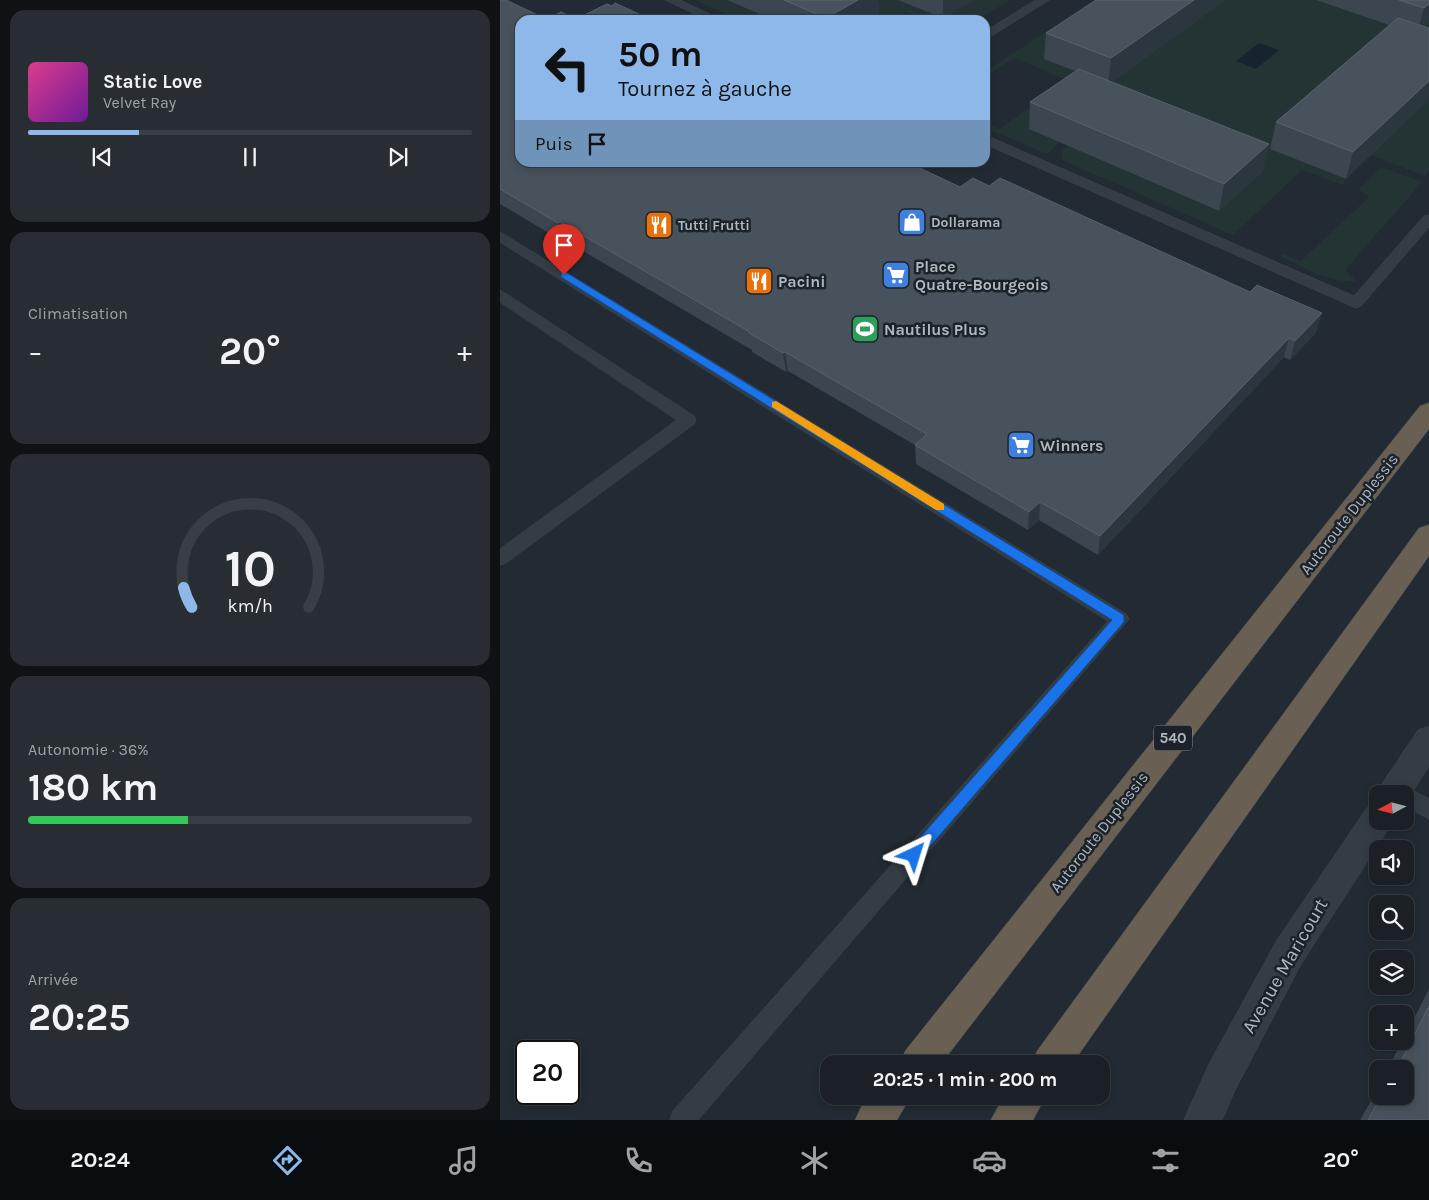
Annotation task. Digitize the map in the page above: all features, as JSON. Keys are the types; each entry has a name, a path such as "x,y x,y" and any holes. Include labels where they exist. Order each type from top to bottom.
{"highway":[{"name":"Autoroute Duplessis","path":"925,1055 1429,412"},
{"path":"1056,1055 1429,535"},
{"path":"874,1120 885,1105"},
{"path":"1010,1120 1021,1105"}],"street":[{"path":"1404,785 1429,740"},
{"name":"Avenue Maricourt","path":"1203,1120 1222,1077 1289,952 1370,830"}],"lane":[{"path":"671,0 705,15"},
{"path":"990,34 1044,0"},
{"path":"990,141 1356,303 1429,219"},
{"path":"500,236 1120,619 682,1120"},
{"path":"500,295 688,420 500,558"},
{"path":"1414,801 1429,810"}],"shaded area":[{"path":"694,0 727,0 762,15 728,15"},
{"path":"843,0 1010,0 985,15 914,15 906,12 901,15 876,15 878,14"},
{"path":"1094,0 1316,0 1416,34 1429,23 1429,57 1270,149 1346,179 1343,185 1302,170 1233,235 1062,160 1062,150 1069,146 1218,211 1262,171 1060,142 1047,154 990,130 990,125 1000,129 1068,80 1014,58 990,74 990,69"},
{"path":"1429,99 1429,171 1425,176 1371,155"},
{"path":"1381,167 1422,182 1345,270 1356,281 1337,280 1327,277 1281,257 1284,254 1301,261 1369,197 1358,190"}],"water":[{"path":"1259,43 1279,50 1256,69 1236,61"}],"building":[{"name":"Place Quatre-Bourgeois","path":"500,0 506,0 538,15 515,15 515,167 918,167 960,187 973,178 989,186 1000,178 1250,292 1257,285 1322,313 1295,341 1289,338 1100,536 1040,502 1029,512 915,445 927,434 500,189"},
{"path":"784,0 858,0 831,15 819,15"},
{"path":"1096,0 1194,0 1111,58 1046,33"},
{"path":"1399,0 1429,0 1429,4 1424,8"},
{"name":"Place Quatre-Bourgeois","path":"615,3 641,15 584,15 607,4 612,6"},
{"name":"Place Quatre-Bourgeois","path":"561,12 567,15 555,15"},
{"path":"1398,18 1429,28 1429,81 1353,152 1276,122"},
{"path":"1079,69 1269,144 1224,184 1030,102"},
{"path":"1429,1006 1429,1120 1368,1120 1376,1105 1414,1105 1414,1060 1402,1060 1407,1050 1414,1050 1414,1036"}],"slow traffic":[{"path":"776,405 940,507"}],"place":[{"name":"Dollarama","path":"912,222"},
{"name":"Tutti Frutti","path":"659,225"},
{"name":"Place Quatre-Bourgeois","path":"896,275"},
{"name":"Pacini","path":"759,281"},
{"name":"Nautilus Plus","path":"865,329"},
{"name":"Winners","path":"1021,445"}],"route":[{"path":"564,275 1120,619 914,855"}]}
